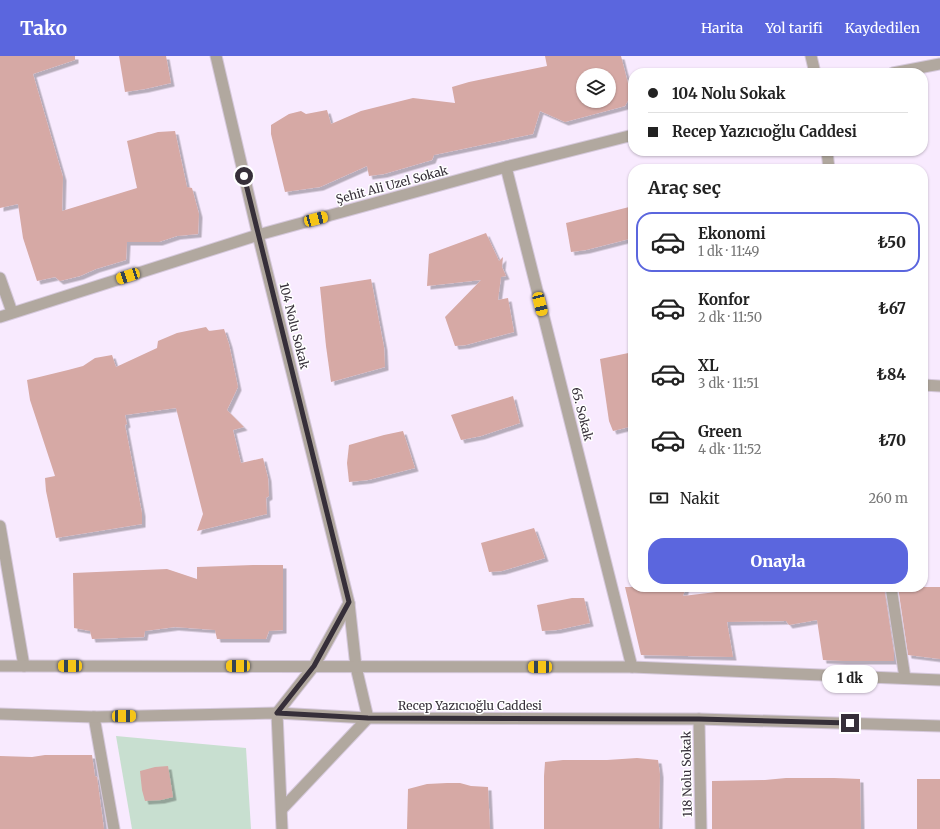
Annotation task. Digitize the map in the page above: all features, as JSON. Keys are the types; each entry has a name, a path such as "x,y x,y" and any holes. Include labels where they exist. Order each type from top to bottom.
{"street":[{"name":"104 Nolu Sokak","path":"216,56 258,235 349,602 356,667 368,718"},
{"path":"811,56 814,68"},
{"path":"919,68 940,64"},
{"name":"Şehit Ali Uzel Sokak","path":"0,317 258,235 506,167 628,136"},
{"name":"65. Sokak","path":"506,167 632,667"},
{"path":"0,278 12,312"},
{"path":"928,386 940,386"},
{"path":"0,526 24,666"},
{"path":"892,592 905,678"},
{"path":"282,829 277,713 314,666 349,602"},
{"path":"0,666 632,667 940,680"},
{"name":"Recep Yazıcıoğlu Caddesi","path":"0,714 94,717 277,713 368,718 699,719 940,726"},
{"path":"94,717 114,829"},
{"path":"282,809 368,718"},
{"name":"118 Nolu Sokak","path":"699,719 701,829"}],"green space":[{"path":"116,736 246,748 251,829 132,829"}],"building":[{"path":"0,56 75,56 75,60 33,74 63,177 62,211 137,188 127,141 158,132 175,131 187,187 192,188 199,214 198,234 177,236 159,242 127,242 126,260 96,269 80,276 60,281 55,277 37,281 23,238 18,204 0,208"},
{"path":"119,56 166,56 171,83 125,92"},
{"path":"545,56 621,56 628,83 628,100 625,106 565,122 540,111 533,134 434,155 432,160 384,174 369,176 367,166 320,187 285,192 271,134 271,125 289,114 301,111 306,114 327,110 331,124 361,111 413,98 455,103 452,87 469,82 547,66"},
{"path":"628,207 628,239 586,250 571,252 566,223"},
{"path":"486,233 499,261 503,257 502,267 506,276 501,277 498,300 508,298 514,332 466,345 455,346 445,317 481,280 427,286 429,254"},
{"path":"371,279 384,347 385,367 331,382 320,287"},
{"path":"206,327 209,331 224,329 229,344 238,387 227,410 244,427 233,430 241,463 263,458 268,478 269,496 266,498 267,514 197,531 203,514 176,408 125,415 127,424 125,425 142,513 142,524 56,538 46,491 45,478 55,476 30,400 27,380 83,366 95,358 112,355 116,367 157,348 158,341 177,333"},
{"path":"628,353 628,427 613,431 609,421 600,359"},
{"path":"513,396 520,423 481,436 461,440 451,415"},
{"path":"403,431 415,468 368,480 349,482 347,463 349,445"},
{"path":"534,528 545,558 502,571 489,572 481,543"},
{"path":"283,565 283,630 269,631 266,639 217,639 215,630 175,627 145,631 144,637 92,639 90,631 74,628 73,573 167,569 197,579 197,567"},
{"path":"625,587 628,587 628,592 684,592 683,596 716,592 885,592 894,661 823,660 817,620 789,625 786,621 727,622 733,657 641,655"},
{"path":"928,587 940,587 940,659 908,655 899,592 928,592"},
{"path":"572,598 584,598 590,623 557,630 542,631 537,605"},
{"path":"45,755 92,755 95,776 97,777 104,829 0,829 0,756 32,757"},
{"path":"637,758 658,760 660,774 659,829 544,829 545,762 563,760"},
{"path":"168,766 173,797 161,800 145,801 140,771 155,767"},
{"path":"786,778 860,779 861,829 712,829 712,781"},
{"path":"917,779 940,779 940,829 917,829"},
{"path":"460,783 471,786 488,787 490,829 407,829 408,789 427,784"}],"route":[{"path":"244,176 349,602 314,666 277,713 368,718 699,719 850,723"}]}
